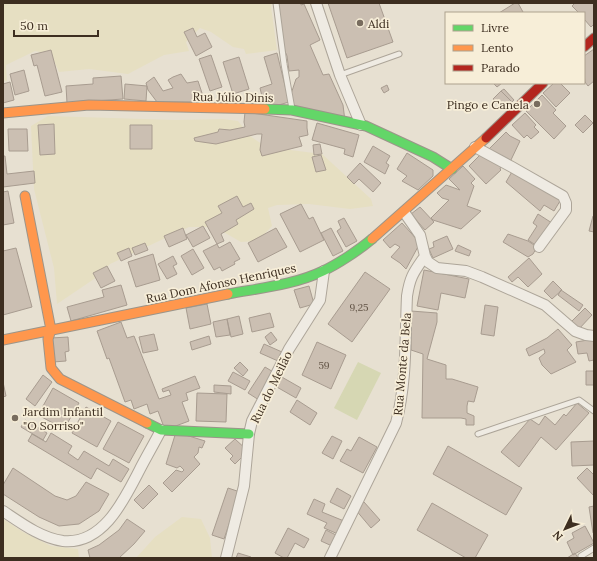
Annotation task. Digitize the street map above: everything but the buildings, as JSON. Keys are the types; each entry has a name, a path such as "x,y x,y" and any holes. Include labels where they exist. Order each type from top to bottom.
{"main road":[{"path":"585,46 594,38"},
{"name":"Rua Dom Afonso Henriques","path":"3,340 299,280 324,270 364,246 404,212 542,84"},
{"name":"Rua Júlio Dinis","path":"3,113 89,105 292,110 361,125 433,157 452,169"},
{"path":"25,196 51,330 48,339 51,368 60,379 161,430 249,434"}],"street":[{"path":"316,3 340,75 361,125"},
{"path":"475,147 563,196 566,203 566,210 539,247"},
{"path":"404,212 420,235 428,262 437,268 472,273 545,306 574,331 594,336"},
{"name":"Rua Monte da Bela","path":"330,558 396,423 402,392 407,296 409,284 413,273 425,256"},
{"name":"Rua do Meilão","path":"226,558 244,486 249,434 252,421 289,349 320,300 324,270"},
{"path":"3,511 40,534 59,540 77,540 95,533 110,520 121,506 161,430"}],"lane":[{"path":"276,3 292,110"},
{"path":"340,75 399,54"},
{"path":"478,434 579,400 594,411"},
{"path":"581,556 594,548"}],"shaded area":[{"path":"3,3 272,3 271,7 277,50 246,54 244,49 233,47 211,32 200,28 186,42 189,51 164,55 128,74 89,69 59,72 51,54 35,51 6,65 7,81 3,80"},
{"path":"48,116 176,120 223,119 238,121 250,136 269,149 322,154 371,199 373,206 350,209 309,204 277,205 268,208 272,226 258,241 241,242 215,227 189,227 110,264 97,277 57,304 54,268 34,189 31,126"},
{"path":"182,517 201,519 210,538 212,558 136,558 155,537"},
{"path":"3,519 23,532 51,546 78,549 79,558 3,558"}],"green space":[{"path":"358,362 381,373 357,420 334,408"}],"traffic: fast":[{"path":"265,109 292,110 366,126 433,157 452,169"},
{"path":"228,294 277,286 312,276 342,261 372,239"},
{"path":"147,423 161,430 249,434"}],"traffic: slow":[{"path":"3,113 89,105 265,109"},
{"path":"372,239 486,138"},
{"path":"25,196 51,330 48,339 51,368 60,379 147,423"},
{"path":"3,340 228,294"}],"traffic: jam":[{"path":"585,46 594,38"},
{"path":"486,138 542,84"}],"place":[{"name":"Aldi","path":"360,23"},
{"name":"Pingo e Canela","path":"537,104"},
{"name":"Jardim Infantil \"O Sorriso\"","path":"15,418"}]}
